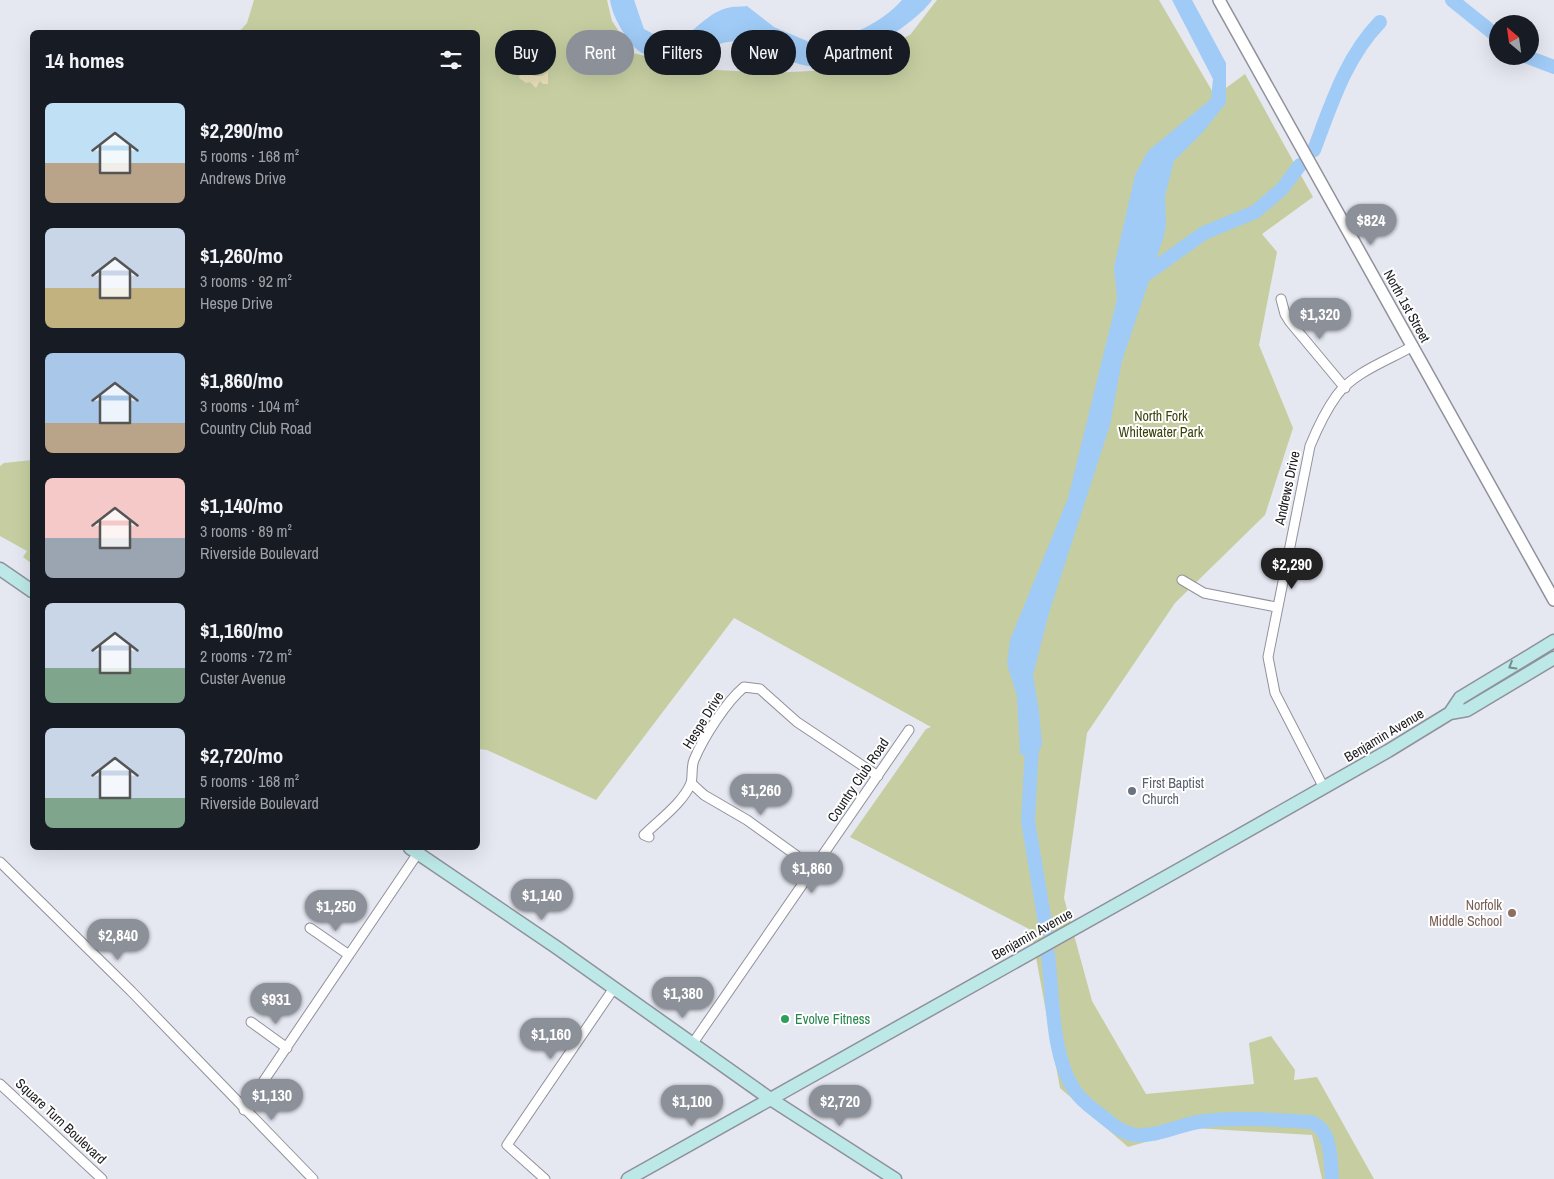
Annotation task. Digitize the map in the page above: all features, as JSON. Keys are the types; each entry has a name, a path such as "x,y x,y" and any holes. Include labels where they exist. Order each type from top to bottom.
{"main road":[{"path":"0,569 30,590"},
{"name":"Benjamin Avenue","path":"1450,713 1460,698 1554,641"},
{"name":"Benjamin Avenue","path":"628,1179 769,1098 1324,788 1450,713 1467,710 1554,658"},
{"path":"414,850 693,1043 769,1098 892,1178"}],"street":[{"name":"North 1st Street","path":"1219,0 1554,600"},
{"path":"1282,299 1285,314 1290,322 1345,388"},
{"name":"Andrews Drive","path":"1324,788 1274,693 1268,656 1276,607 1310,446 1319,426 1337,395 1345,388 1359,377 1412,346"},
{"path":"1182,580 1204,593 1276,607"},
{"name":"Hespe Drive","path":"691,783 694,761 721,712 733,696 748,687 760,689 797,722 878,776"},
{"name":"Country Club Road","path":"693,1043 815,869 909,730"},
{"path":"649,837 644,835 682,796 691,783 704,795 747,820 815,869"},
{"path":"244,1110 349,955 414,850"},
{"path":"0,862 131,991 244,1110 313,1179"},
{"path":"310,928 349,955"},
{"path":"545,1179 507,1145 614,988"},
{"path":"251,1022 287,1048"},
{"name":"Square Turn Boulevard","path":"0,1084 102,1179"}],"green space":[{"name":"North Fork Whitewater Park","path":"254,0 607,0 612,21 618,30 566,30 566,75 634,75 634,53 644,56 644,75 721,75 721,70 731,71 731,75 796,75 796,72 806,71 806,75 910,75 910,35 937,0 1159,0 1215,96 1245,74 1313,197 1262,234 1277,252 1259,345 1293,428 1265,515 1175,603 1087,733 1064,898 1092,1001 1146,1094 1254,1084 1249,1043 1271,1036 1295,1070 1294,1080 1317,1077 1374,1179 1322,1179 1312,1135 1194,1128 1128,1147 1060,1088 1031,930 850,837 926,729 931,727 734,618 596,800 487,750 480,749 480,30 241,30 247,23"},
{"path":"30,460 30,562 23,557 27,551 0,536 0,466 4,463"}],"sand":[{"path":"520,75 548,75 548,84 543,84 540,81 536,88 530,82 526,83 519,78"}],"water":[{"path":"610,0 634,0 644,29 646,30 644,30 644,53 634,46 634,30 622,30 612,9"},
{"path":"902,0 932,0 899,30 860,30 883,17"},
{"path":"1172,0 1192,0 1226,63 1226,103 1203,132 1174,161 1165,196 1166,224 1164,236 1122,361 1110,425 1049,613 1033,675 1042,745 1037,754 1020,755 1017,696 1007,664 1010,640 1068,498 1117,299 1114,267 1135,175 1148,151 1211,99 1213,79"},
{"path":"747,6 774,27 781,30 731,30 731,42 721,44 721,30 692,30 715,13 729,7"},
{"path":"796,36 806,41 806,66 796,63"}],"waterway":[{"path":"1452,0 1489,30"},
{"path":"1314,150 1333,99 1349,66 1358,50 1380,22"},
{"path":"1539,61 1554,67"},
{"path":"1138,280 1204,233 1255,212 1282,189 1300,165"},
{"path":"1030,738 1032,746 1028,821 1046,929"},
{"path":"1048,954 1054,1025 1061,1061 1075,1091 1091,1108 1117,1128 1135,1135 1153,1134 1196,1122 1218,1120 1258,1119 1311,1122 1318,1126 1327,1139 1332,1179"}],"place":[{"name":"First Baptist Church","path":"1132,791"},
{"name":"Norfolk Middle School","path":"1512,913"},
{"name":"Evolve Fitness","path":"785,1019"}]}
